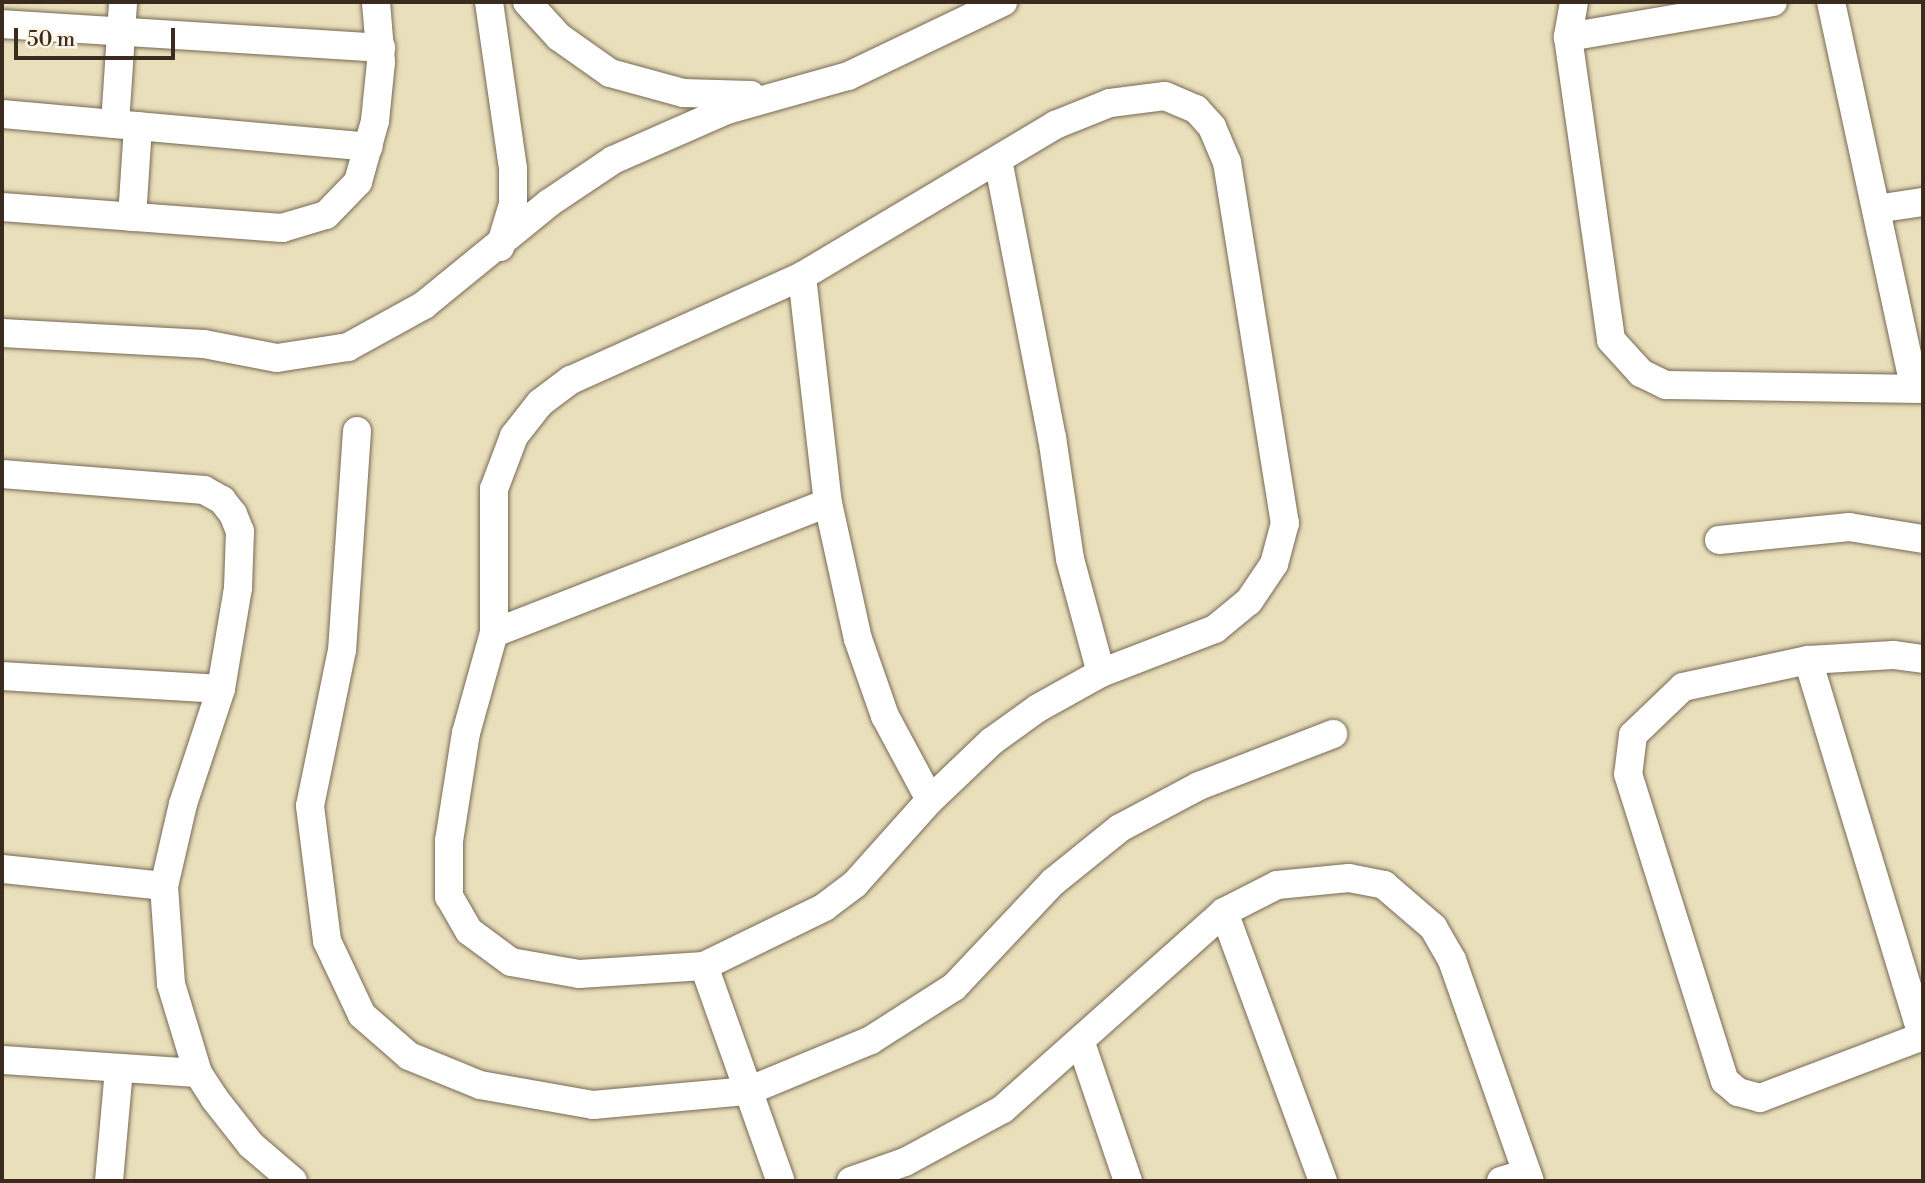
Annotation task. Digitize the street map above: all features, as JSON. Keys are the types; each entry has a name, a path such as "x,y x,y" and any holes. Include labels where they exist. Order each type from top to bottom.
{"street":[{"path":"123,2 121,32 132,217"},
{"path":"2,207 282,228 305,224 326,215 349,194 369,146 380,88 381,48 376,2"},
{"path":"489,2 514,187 500,248"},
{"path":"527,2 584,57 634,82 682,93 782,95"},
{"path":"2,333 204,344 277,358 327,354 388,328 500,248 549,203 613,160 704,119 871,66 1003,2"},
{"path":"1574,2 1568,37 1611,340 1641,373 1666,385 1919,388 1876,209 1831,2"},
{"path":"1568,37 1773,2"},
{"path":"2,24 381,48"},
{"path":"1165,96 1196,109 1212,127 1227,162 1285,523 1274,564 1248,601 1215,629 1101,673 1038,708 992,741 930,800 855,884 825,907 704,966 579,974 511,961 470,931 449,897 449,841 466,733 494,633 494,489 514,436 540,403 571,380 802,276 1055,125 1110,103 1165,96"},
{"path":"2,114 369,146"},
{"path":"998,160 1052,437 1070,559 1101,673"},
{"path":"1876,209 1923,202"},
{"path":"802,276 828,503 867,665 885,716 930,800"},
{"path":"357,431 342,650 310,806 327,941 362,1015 409,1056 480,1085 593,1105 748,1091 871,1040 954,987 1053,882 1121,828 1199,786 1333,734"},
{"path":"2,474 204,490 222,500 240,531 238,588 221,689 183,804 164,886 170,984 198,1073 251,1145 293,1181"},
{"path":"494,633 828,503"},
{"path":"1718,540 1849,527 1923,538"},
{"path":"1808,660 1923,1036 1760,1098 1738,1092 1725,1081 1628,774 1633,735 1683,687 1808,660 1893,655 1923,659"},
{"path":"2,676 221,689"},
{"path":"2,870 164,886"},
{"path":"851,1181 909,1171 1003,1109 1081,1043 1224,912 1276,885 1349,878 1384,884 1410,902 1433,927 1452,960 1519,1178"},
{"path":"1224,912 1323,1181"},
{"path":"704,966 783,1181"},
{"path":"1081,1043 1128,1181"},
{"path":"2,1060 198,1073"},
{"path":"109,1181 119,1068"}]}
